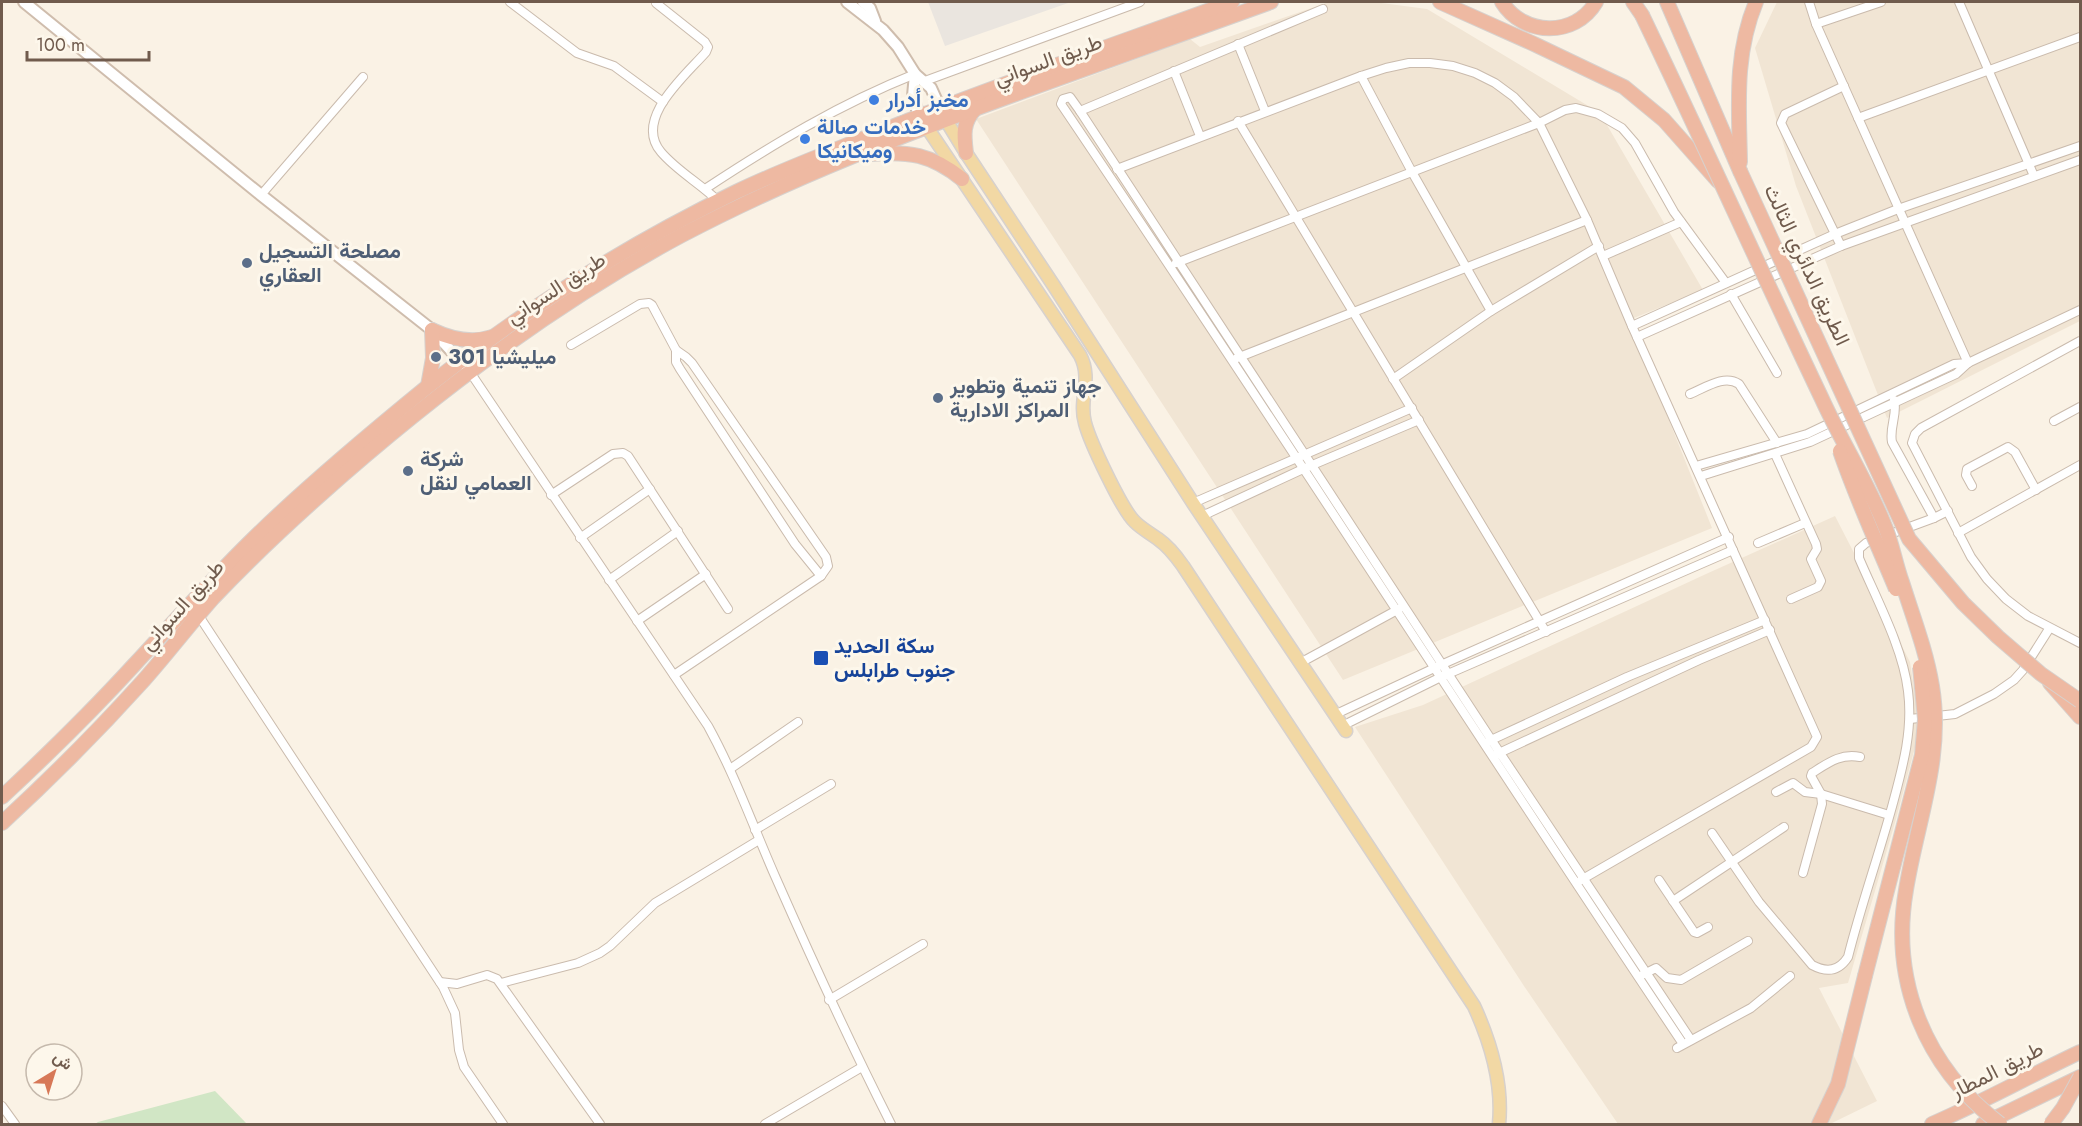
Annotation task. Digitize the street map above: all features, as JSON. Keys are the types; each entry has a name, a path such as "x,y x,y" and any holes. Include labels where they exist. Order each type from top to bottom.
{"highway":[{"name":"طريق السواني","path":"2,823 78,751 144,680 198,616 261,549 305,508 382,442 470,372 567,303 651,252 699,219 718,201 810,159 942,114 1232,2"},
{"name":"طريق السواني","path":"942,114 975,109 1271,2"},
{"path":"1440,2 1616,83 1650,108 1727,191"},
{"path":"1502,2 1509,12 1521,22 1550,29 1565,26 1577,20 1596,2"},
{"name":"الطريق الدائري الثالث","path":"1633,2 1641,8 1822,401 1885,525 1923,645 1934,706 1933,762 1927,801 1903,911 1906,974 1920,1022 1947,1072 1961,1090 2000,1125"},
{"path":"1740,171 1739,72 1744,39 1756,2"},
{"name":"الطريق الدائري الثالث","path":"1669,3 1740,171 1909,539 1963,603 2041,674"},
{"path":"966,153 964,129 975,109"},
{"name":"طريق السواني","path":"2,797 86,716 252,540 357,446 461,361 592,273 699,219 853,156 923,121"},
{"path":"853,156 906,152 938,162 962,179"},
{"path":"428,386 433,358 432,330 470,341 497,336"},
{"path":"1819,1125 1838,1084 1922,755 1924,735 1922,684 1913,632 1851,484 1822,401"},
{"path":"2041,674 2080,702"},
{"path":"2041,674 2080,717"},
{"name":"طريق المطار","path":"1932,1125 2080,1052"},
{"path":"2051,1125 2080,1077"},
{"name":"طريق المطار","path":"1983,1125 2080,1077"}],"main road":[{"path":"942,114 1193,503 1344,729"},
{"path":"923,121 1083,361 1087,379 1083,402 1085,426 1128,514 1137,524 1163,543 1183,566 1474,1006 1496,1071 1499,1125"},
{"path":"1039,294 1054,286"}],"street":[{"path":"24,2 261,195 432,330 470,372 708,726 730,769 829,1000 891,1125"},
{"path":"510,2 577,53 614,66 663,102"},
{"path":"847,2 875,21 898,47 915,74 925,81 933,92 942,114"},
{"path":"863,2 870,8 875,21"},
{"path":"925,81 1140,2"},
{"path":"1809,2 1816,24 1968,363"},
{"path":"1816,24 1881,2"},
{"path":"1959,2 2034,176"},
{"path":"656,3 705,42 708,47 663,102 652,123 656,144 665,156 718,201"},
{"path":"1080,111 1323,9"},
{"path":"1858,118 2080,37"},
{"path":"1238,44 1265,111"},
{"path":"1117,169 1361,76 1409,63 1453,66 1475,73 1495,83 1514,97 1539,123 1599,246 1632,326 1816,733 1814,744 1574,883"},
{"path":"1174,71 1200,136"},
{"path":"705,189 769,147 831,112 915,74"},
{"path":"915,74 913,96 923,121"},
{"path":"1361,76 1412,172 1491,311"},
{"path":"261,195 363,77"},
{"path":"1841,246 1782,123 1785,114 1844,86"},
{"path":"1488,741 1405,605 1080,111 1070,97 1061,100 1061,104 1233,360 1434,667 1584,878 1691,1040"},
{"path":"1170,265 1539,123 1564,110 1576,108 1587,110 1615,123 1628,134 1681,222 1726,283"},
{"path":"1238,121 1546,632"},
{"path":"1632,326 1835,234 1898,209 2080,146"},
{"path":"1637,337 1841,246 2080,160"},
{"path":"1233,360 1587,220"},
{"path":"1603,256 1681,222"},
{"path":"1393,379 1491,311 1599,246"},
{"path":"1731,294 1777,373"},
{"path":"571,345 644,302 652,305 675,350 676,362 680,369 795,544 821,576"},
{"path":"1701,476 1810,442 1956,374 1968,363 2080,310"},
{"path":"2080,340 1921,428 1912,438 1913,448 1971,557 1994,586 2028,616 2080,643"},
{"path":"674,675 821,576 828,566 826,557 692,363 675,350"},
{"path":"1696,466 1807,434 1954,364 1968,363"},
{"path":"1690,394 1721,381 1734,381 1739,384 1776,443"},
{"path":"1891,394 1895,403 1891,429 1892,442 1934,518"},
{"path":"2054,421 2080,407"},
{"path":"1193,503 1412,408"},
{"path":"1202,516 1312,465 1419,420"},
{"path":"1972,486 1966,475 1967,469 2008,447 2015,452 2036,490"},
{"path":"551,495 613,454 628,456 728,609"},
{"path":"1775,454 1817,546 1811,559 1821,583 1791,599"},
{"path":"1958,533 2080,465"},
{"path":"580,538 650,489"},
{"path":"1712,833 1759,902 1807,960 1820,969 1828,970 1836,969 1843,964 1848,957 1905,758 1910,718 1904,668 1858,554 1859,549 1866,543 1948,511"},
{"path":"1758,543 1805,523"},
{"path":"609,580 678,531"},
{"path":"1335,715 1434,667 1729,537"},
{"path":"1344,729 1441,677 1733,550"},
{"path":"637,621 706,574"},
{"path":"1300,663 1405,605"},
{"path":"198,616 440,982 455,1013 459,1050 464,1067 503,1125"},
{"path":"1488,741 1627,677 1765,620"},
{"path":"1910,718 1955,714 1994,694 2014,680 2023,670 2049,628"},
{"path":"1497,754 1699,660 1770,630"},
{"path":"730,769 798,722"},
{"path":"1497,754 1574,883 1638,977 1680,1046 1751,1008 1790,976"},
{"path":"1803,873 1822,807 1821,794 1811,776 1812,773 1839,757 1846,755 1860,757"},
{"path":"1776,792 1793,783 1805,792 1821,794 1889,815"},
{"path":"755,830 831,784"},
{"path":"1673,901 1784,827"},
{"path":"501,983 578,963 600,953 655,903 759,840"},
{"path":"1659,880 1694,932 1697,933 1708,927"},
{"path":"1638,977 1656,968 1667,978 1682,980 1748,941"},
{"path":"829,1000 923,944"},
{"path":"440,982 461,983 487,975 497,979 600,1125"},
{"path":"765,1125 862,1067"},
{"path":"2,1106 15,1125"}],"shaded area":[{"path":"928,2 1071,2 945,46"},
{"path":"1374,2 1427,9 1600,113 1703,290 1629,320 1712,528 1343,680 976,119 1190,39 1200,47 1326,3"},
{"path":"1777,2 2080,2 2080,321 1887,418 1796,186 1755,48"},
{"path":"1835,516 1910,662 1916,702 1918,736 1848,983 1819,988 1877,1101 1830,1124 1618,1124 1524,986 1355,727 1423,705"}],"green space":[{"path":"215,1091 247,1124 95,1124 98,1122"}],"place":[{"name":"مخبز أدرار","path":"874,100"},
{"name":"خدمات صالة وميكانيكا","path":"805,139"},
{"name":"مصلحة التسجيل العقاري","path":"247,263"},
{"name":"ميليشيا 301","path":"436,357"},
{"name":"جهاز تنمية وتطوير المراكز الادارية","path":"938,398"},
{"name":"شركة العمامي لنقل","path":"408,471"},
{"name":"سكة الحديد جنوب طرابلس","path":"821,658"}]}
